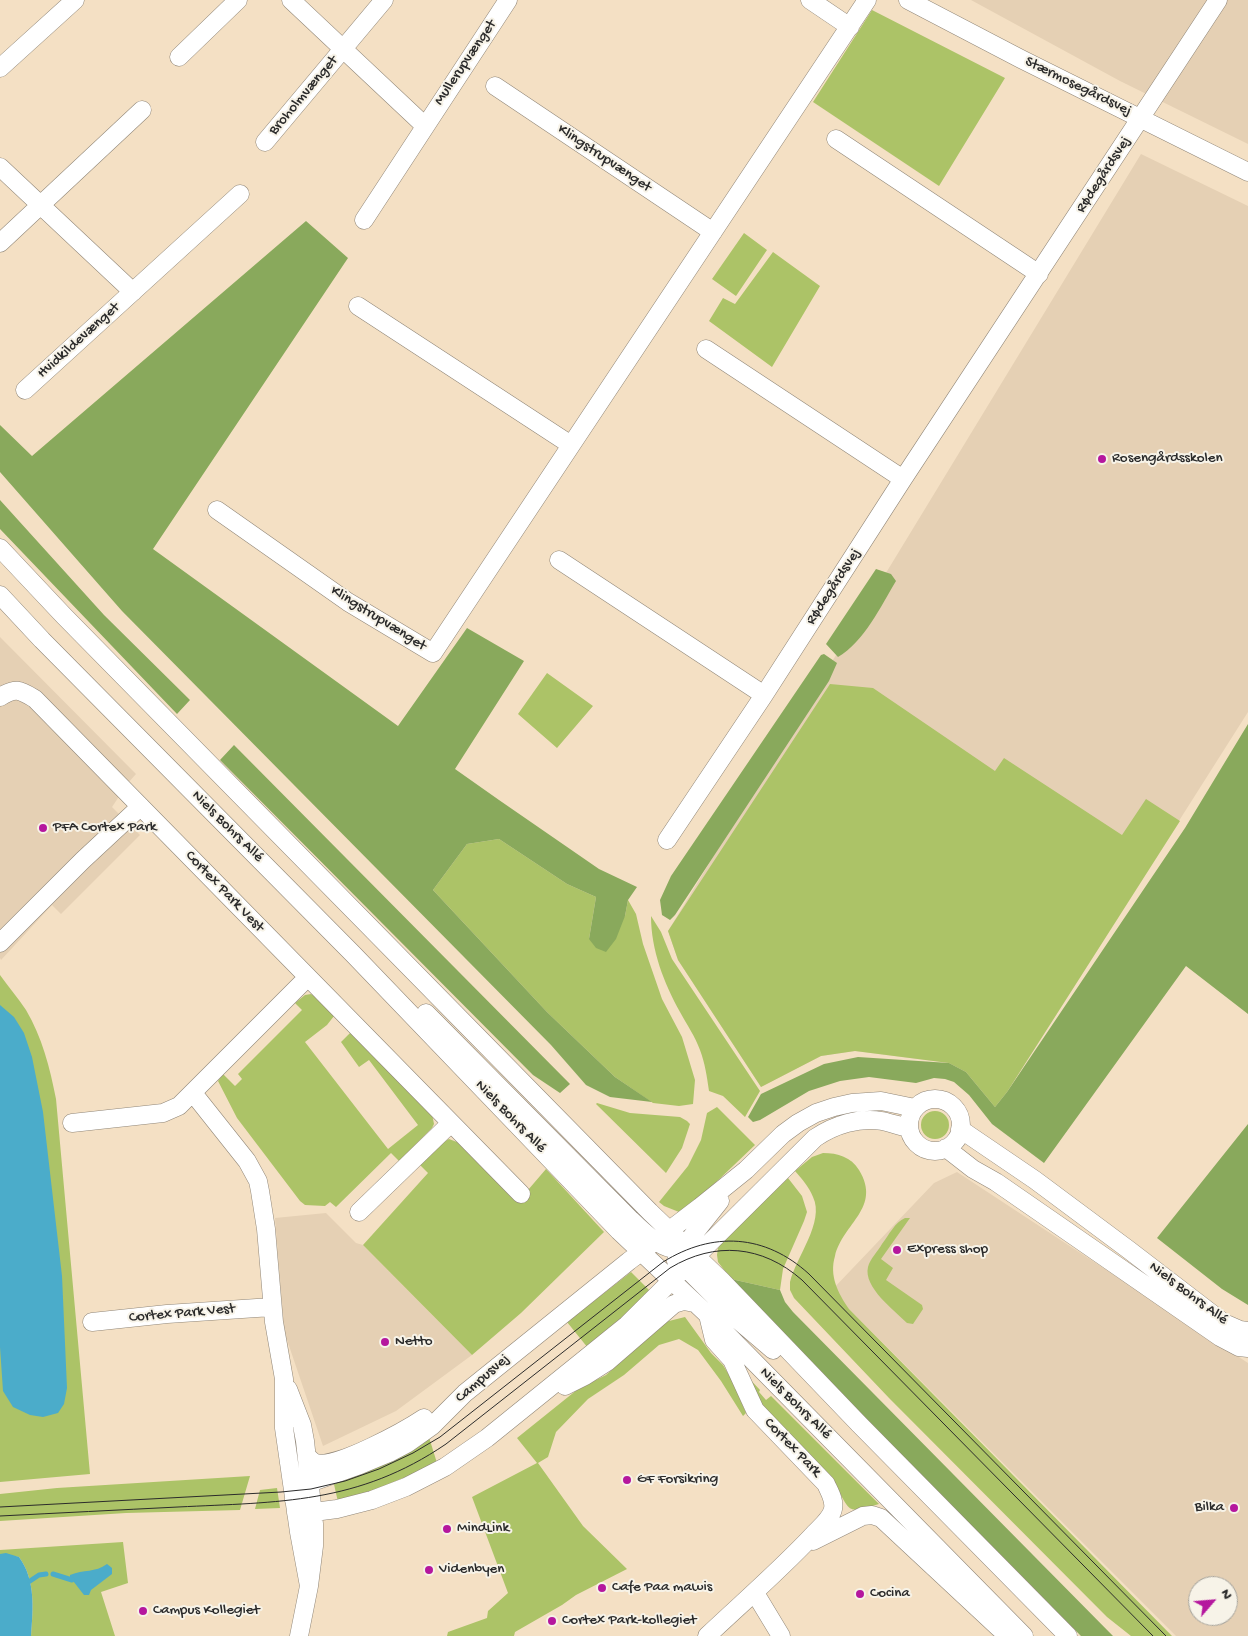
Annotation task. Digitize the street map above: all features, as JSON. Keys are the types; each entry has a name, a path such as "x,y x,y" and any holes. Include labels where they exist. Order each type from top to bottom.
{"street":[{"path":"0,68 75,0"},
{"path":"179,57 238,0"},
{"name":"Broholmvænget","path":"291,0 425,126"},
{"path":"344,50 384,0"},
{"name":"Mullerupvænget","path":"425,126 508,0"},
{"path":"810,0 850,27"},
{"name":"Klingstrupvænget","path":"217,510 348,602 433,654 867,0"},
{"name":"Stærmosegårdsvej","path":"908,0 1248,172"},
{"name":"Rødegårdsvej","path":"667,840 764,695 903,478 1218,0"},
{"name":"Broholmvænget","path":"265,142 344,50"},
{"name":"Klingstrupvænget","path":"495,86 713,232"},
{"path":"0,243 142,110"},
{"path":"364,220 425,126"},
{"path":"836,139 1039,274"},
{"name":"Hvidkildevænget","path":"0,167 133,292"},
{"name":"Hvidkildevænget","path":"25,390 240,194"},
{"path":"358,306 571,445"},
{"path":"706,349 903,478"},
{"name":"Niels Bohrs Allé","path":"0,548 64,616 670,1230 683,1264 694,1303 1024,1636"},
{"path":"559,560 764,695"},
{"name":"Niels Bohrs Allé","path":"0,595 42,640 353,954 641,1252 683,1264 859,1424 1068,1636"},
{"name":"Cortex Park Vest","path":"0,697 10,691 21,690 35,699 521,1194"},
{"path":"0,943 140,806"},
{"path":"353,954 385,972 631,1220 656,1241 676,1250 683,1264"},
{"path":"72,1123 163,1113 179,1106 308,977"},
{"path":"193,1093 247,1161 258,1182 264,1209 272,1307 284,1379 284,1428 309,1586"},
{"path":"932,1099 941,1099 950,1104 957,1111 960,1120 958,1137 953,1144 946,1148 930,1150 914,1141 909,1128 911,1114 915,1108 923,1102 932,1099"},
{"path":"670,1230 746,1170 783,1134 816,1113 852,1103 881,1101 915,1108"},
{"path":"295,1506 306,1514 337,1510 390,1494 445,1467 487,1438 627,1325 683,1264 722,1230 806,1146 826,1131 856,1121 882,1121 909,1128"},
{"path":"359,1212 451,1123"},
{"name":"Niels Bohrs Allé","path":"960,1129 1035,1180 1224,1323 1240,1330 1248,1331"},
{"name":"Niels Bohrs Allé","path":"946,1148 973,1169 996,1182 1220,1337 1239,1347 1248,1348"},
{"path":"683,1264 746,1170"},
{"name":"Campusvej","path":"310,1484 320,1478 375,1459 408,1443 432,1426 465,1393 670,1230"},
{"path":"531,1403 585,1376 607,1362 674,1304 684,1301 694,1303"},
{"name":"Cortex Park Vest","path":"92,1322 167,1314 272,1307"},
{"name":"Cortex Park","path":"707,1636 802,1547 828,1518 833,1509 833,1498 826,1484 755,1410 732,1360 714,1340 708,1315"},
{"path":"284,1379 302,1425 314,1513 314,1546 309,1586 299,1636"},
{"path":"307,1456 312,1462 318,1464 340,1459 370,1448 409,1428 465,1393"},
{"path":"295,1506 297,1500 310,1484"},
{"path":"802,1547 862,1516 872,1515 881,1518 998,1628 1010,1636"},
{"path":"755,1593 781,1636"}],"shaded area":[{"path":"971,0 1248,0 1248,144 1120,81"},
{"name":"Rosengårdsskolen","path":"1141,154 1248,206 1248,712 1007,1092 949,1063 855,1051 821,1056 761,1087 678,960 668,931"},
{"path":"0,637 136,774 112,807 140,835 61,914 52,905 1,960 0,958"},
{"path":"957,1172 1248,1363 1248,1636 1176,1636 831,1291 934,1183"},
{"path":"326,1213 356,1243 363,1245 472,1355 396,1411 323,1446 284,1331 275,1218"}],"green space":[{"path":"872,10 1005,78 939,186 813,102"},
{"path":"306,221 348,258 153,549 398,726 467,628 524,661 455,769 599,869 637,887 628,900 625,916 616,939 606,952 596,948 589,939 596,897 567,884 499,839 467,844 433,890 547,1012 615,1077 652,1102 610,1097 586,1085 551,1045 122,611 0,472 0,425 32,456"},
{"path":"744,233 767,250 736,296 712,279"},
{"path":"773,252 820,286 772,367 709,321 723,298 735,304"},
{"path":"0,500 104,615 190,700 177,714 0,529"},
{"path":"876,569 891,574 896,581 864,633 838,657 826,644"},
{"path":"824,654 837,663 829,681 670,920 662,915 660,900 671,876 821,655"},
{"path":"547,673 593,706 557,748 518,714"},
{"path":"830,684 873,688 995,771 1004,758 1122,835 1146,799 1180,821 1007,1092 995,1107 966,1072 949,1063 855,1051 821,1056 761,1087 678,960 668,931"},
{"path":"1248,724 1248,1014 1186,966 1044,1163 992,1124 969,1095 954,1082 945,1079 934,1078 916,1083 869,1077 840,1081 809,1091 760,1120 753,1122 748,1117 761,1094 824,1064 858,1057 949,1063 966,1072 995,1107 1185,828"},
{"path":"234,745 570,1084 560,1093 533,1075 220,760"},
{"path":"499,839 567,884 596,897 589,939 625,916 628,900 636,914 643,944 662,999 682,1037 695,1080 693,1104 679,1106 653,1103 615,1077 547,1012 433,890 467,844"},
{"path":"651,916 661,932 672,959 760,1091 745,1117 723,1096 709,1091 702,1055 674,1001 656,954"},
{"path":"0,975 26,1010 37,1031 48,1064 56,1099 90,1474 0,1482"},
{"path":"311,994 334,1016 327,1025 305,1042 388,1149 418,1125 369,1060 359,1067 341,1042 351,1032 432,1114 434,1124 399,1161 391,1153 336,1207 330,1202 325,1206 305,1205 300,1201 237,1118 218,1081 223,1074 235,1086 242,1079 238,1074 302,1010 295,1003 305,995"},
{"path":"596,1104 630,1113 680,1117 690,1124 682,1148 666,1173"},
{"path":"717,1107 755,1145 689,1208 679,1212 664,1206 659,1202 688,1166 701,1140 707,1113"},
{"path":"935,1111 945,1115 949,1125 945,1135 935,1139 925,1135 921,1125 925,1115"},
{"path":"1248,1124 1248,1305 1222,1289 1157,1238"},
{"path":"449,1139 462,1144 516,1200 528,1190 546,1169 604,1232 521,1313 472,1355 363,1245 428,1173 420,1165 442,1143"},
{"path":"823,1153 839,1155 848,1159 859,1170 865,1183 866,1195 864,1205 839,1244 833,1263 836,1284 841,1297 849,1309 1172,1636 1131,1636 1107,1617 889,1398 794,1298 790,1290 790,1282 813,1228 816,1207 809,1190 795,1171 812,1157"},
{"path":"788,1178 802,1196 807,1212 783,1269 780,1290 731,1279 718,1262 718,1248 725,1238"},
{"path":"905,1218 910,1218 881,1259 893,1268 886,1280 922,1305 923,1309 913,1324 907,1323 881,1298 870,1282 868,1275 868,1267 872,1258 895,1226"},
{"path":"631,1272 649,1292 628,1314 588,1348 567,1322"},
{"path":"731,1279 780,1290 785,1302 793,1312 1113,1636 1081,1636 865,1418"},
{"path":"685,1317 711,1353 723,1365 732,1380 746,1413 743,1416 721,1381 698,1350 679,1339 659,1345 624,1375 588,1399 556,1432 548,1457 538,1463 583,1526 627,1569 576,1595 515,1632 514,1636 447,1636 448,1632 487,1618 488,1611 508,1593 472,1497 537,1463 517,1438 578,1389 606,1375 665,1322"},
{"path":"746,1375 760,1390 759,1392 766,1400 771,1396 879,1504 854,1510 850,1508 834,1484 767,1418"},
{"path":"428,1434 437,1463 389,1484 338,1502 333,1480"},
{"path":"250,1476 240,1510 126,1513 0,1521 0,1494 57,1488"},
{"path":"277,1488 280,1508 255,1509 260,1490"},
{"path":"123,1542 128,1583 101,1592 115,1636 31,1636 32,1595 28,1575 19,1557 0,1554 0,1550"}],"water":[{"path":"0,1005 14,1017 24,1033 32,1057 43,1112 62,1276 67,1388 64,1404 58,1413 43,1417 30,1415 13,1407 3,1391 0,1347"},
{"path":"6,1553 19,1557 28,1575 32,1595 31,1636 0,1636 0,1554"},
{"path":"107,1564 112,1568 112,1574 91,1590 89,1595 84,1595 70,1577 70,1575 75,1573 98,1569"}],"waterway":[{"path":"30,1581 39,1575 46,1574"},
{"path":"53,1574 72,1580"}],"tram line":[{"path":"0,1507 311,1489 345,1481 379,1469 413,1453 440,1437 663,1262 701,1245 738,1241 757,1244 775,1251 809,1274 1166,1636"},
{"path":"0,1516 284,1501 349,1489 381,1478 413,1464 446,1444 670,1268 687,1259 704,1254 738,1251 755,1254 771,1260 787,1268 802,1280 1153,1636"}],"place":[{"name":"Rosengårdsskolen","path":"1102,459"},
{"name":"PFA Cortex Park","path":"43,828"},
{"name":"Express shop","path":"897,1250"},
{"name":"Netto","path":"385,1342"},
{"name":"GF Forsikring","path":"627,1480"},
{"name":"Bilka","path":"1234,1508"},
{"name":"MindLink","path":"447,1529"},
{"name":"Videnbyen","path":"429,1570"},
{"name":"Cafe Paa mawis","path":"602,1588"},
{"name":"Cocina","path":"860,1594"},
{"name":"Campus Kollegiet","path":"143,1611"},
{"name":"Cortex Park-kollegiet","path":"552,1621"}]}
